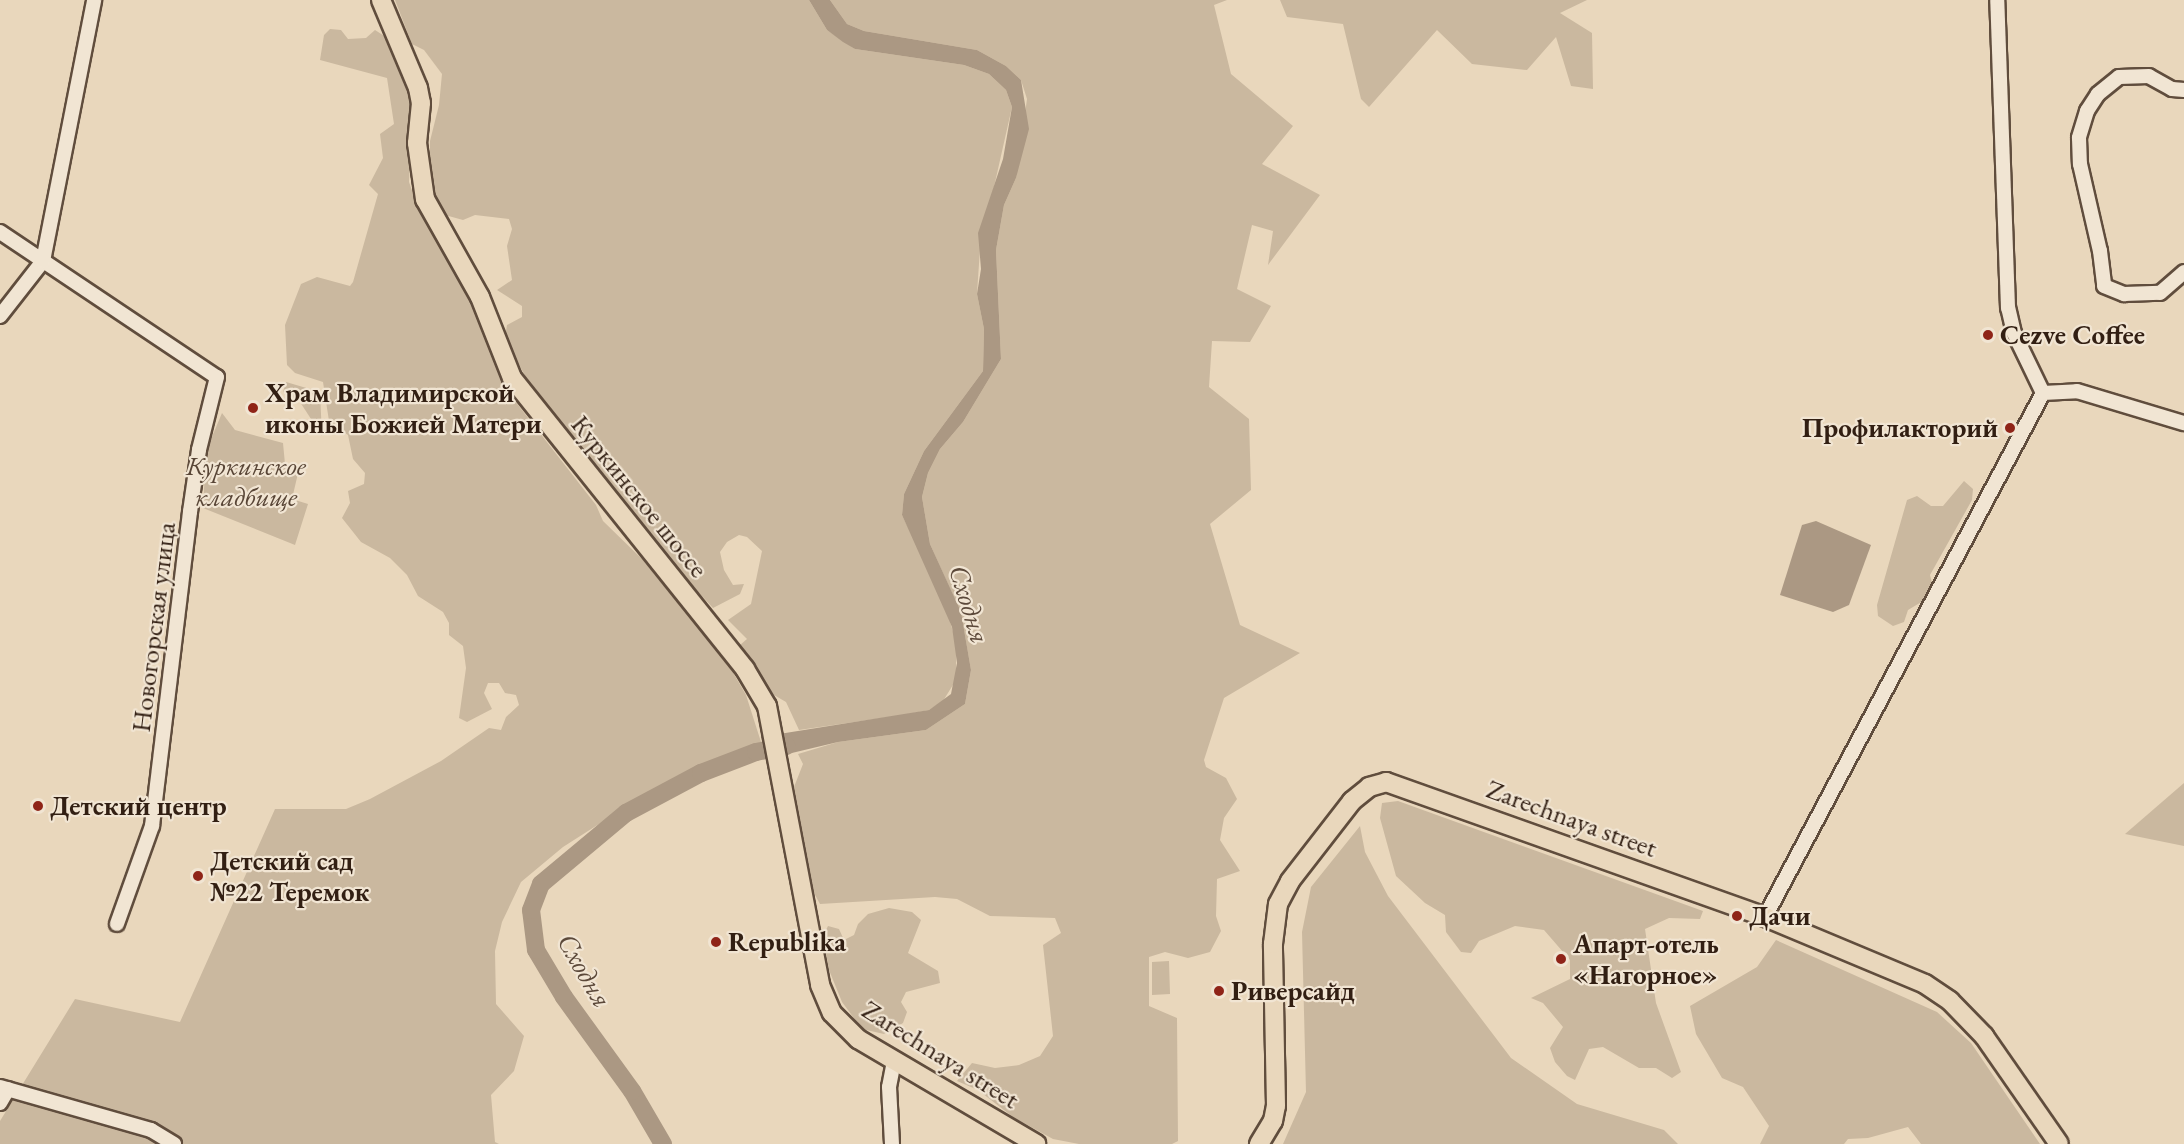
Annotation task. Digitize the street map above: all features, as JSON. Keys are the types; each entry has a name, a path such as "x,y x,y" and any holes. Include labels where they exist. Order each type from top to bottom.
{"main road":[{"name":"Куркинское шоссе","path":"381,0 418,88 417,153 425,200 480,297 512,378 745,669 759,689 773,724 778,753"},
{"name":"Zarechnaya street","path":"778,753 826,1001 850,1032 894,1062 1036,1144"},
{"name":"Zarechnaya street","path":"1258,1144 1273,1121 1276,1106 1273,944 1278,904 1312,852 1352,801 1369,787 1386,782 1415,790 1765,917 1889,967 1950,1001 1991,1045 2059,1144"}],"street":[{"path":"0,316 43,261 94,0"},
{"path":"1997,0 2008,308 2014,333 2043,393"},
{"path":"2184,90 2172,89 2149,76 2118,77 2098,94 2087,111 2079,138 2080,164 2100,250 2104,286 2124,294 2160,294 2184,272"},
{"name":"Новогорская улица","path":"0,232 217,377 190,512 152,826 117,924"},
{"path":"2043,393 2077,391 2184,423"},
{"path":"1765,917 2043,393"},
{"path":"892,1144 889,1087 894,1062"},
{"path":"0,1103 4,1088 151,1130 174,1144"}],"green space":[{"path":"395,0 809,0 827,30 855,49 964,65 989,74 1006,90 1012,107 980,249 977,294 984,329 983,371 924,451 904,494 902,515 945,604 956,642 956,680 943,701 929,710 799,730 786,702 774,695 740,645 747,639 728,620 751,604 762,551 747,537 739,535 727,542 720,552 724,570 733,585 744,584 740,594 713,608 659,549 652,535 641,525 527,380 505,337 507,325 522,317 522,306 497,290 512,280 507,246 512,229 509,219 475,215 463,220 445,215 432,191 430,141 439,105 442,74 424,50 412,44"},
{"path":"830,0 1227,0 1214,5 1231,74 1293,126 1262,164 1320,195 1268,265 1273,231 1252,225 1237,289 1271,306 1250,342 1212,341 1209,387 1249,419 1251,490 1210,524 1240,625 1300,653 1224,698 1204,760 1206,767 1226,778 1237,799 1224,818 1220,840 1240,871 1217,879 1216,916 1221,931 1210,952 1188,958 1165,952 1149,957 1149,1006 1177,1018 1178,1141 1172,1144 1079,1144 1053,1139 1013,1117 978,1090 957,1081 972,1063 995,1068 1019,1065 1040,1056 1053,1036 1043,945 1061,933 1055,918 990,916 957,899 935,897 820,904 814,893 794,787 803,764 798,754 838,742 926,730 965,704 971,670 961,613 930,544 922,497 928,473 940,449 963,422 1001,359 996,250 1004,205 1016,178 1027,99 1021,80 1006,66 977,50 864,31 847,24"},
{"path":"1280,0 1587,0 1560,13 1592,33 1593,89 1571,86 1556,37 1527,70 1472,64 1437,30 1369,107 1361,99 1343,24 1287,17"},
{"path":"330,29 341,30 348,39 366,38 375,30 389,39 412,99 409,182 416,202 460,274 511,396 596,505 603,521 642,559 727,662 746,695 761,742 635,801 563,847 521,882 502,922 495,951 496,1004 524,1036 514,1071 491,1095 495,1142 499,1144 0,1144 0,1121 75,999 180,1022 275,809 346,809 370,799 441,761 489,728 501,730 506,717 519,705 516,695 505,693 499,683 488,683 484,693 492,709 467,722 459,718 466,668 463,646 449,635 449,623 443,612 418,596 407,575 390,558 361,542 342,518 350,503 348,491 364,484 365,473 353,459 348,435 329,421 323,382 295,373 287,365 285,325 301,284 317,277 350,286 353,282 378,194 369,185 383,158 380,134 394,124 387,78 320,60 324,35"},
{"name":"Куркинское кладбище","path":"286,382 320,392 322,436 300,402 283,392"},
{"name":"Куркинское кладбище","path":"222,413 235,430 283,443 285,464 299,469 292,499 308,504 295,545 203,508 206,451"},
{"path":"1964,481 1973,489 1972,500 1930,575 1933,587 1923,601 1908,610 1904,622 1893,626 1878,616 1877,605 1907,500 1917,496 1931,506 1943,506"},
{"path":"2184,783 2184,846 2125,834"},
{"path":"1398,801 1703,911 1700,919 1669,918 1645,929 1656,1003 1681,1072 1672,1078 1656,1068 1639,1068 1603,1047 1589,1049 1575,1080 1567,1076 1555,1062 1550,1048 1563,1027 1543,1003 1531,998 1570,979 1570,960 1544,930 1515,926 1479,941 1471,953 1461,952 1446,932 1445,915 1425,903 1396,876 1380,818 1382,803"},
{"path":"1360,826 1365,852 1388,896 1511,1058 1577,1104 1664,1130 1678,1144 1283,1144 1306,1092 1302,932 1311,887"},
{"path":"889,908 912,912 921,920 908,953 938,971 940,983 906,992 901,1002 907,1012 903,1023 884,1034 862,1029 842,1002 829,970 823,936 828,926 839,929 844,940 854,935 858,924 868,914"},
{"path":"1776,940 1937,1012 1971,1043 2040,1144 1921,1144 1908,1127 1868,1138 1848,1139 1844,1144 1760,1144 1769,1126 1743,1087 1722,1078 1696,1034 1690,1006 1757,967"},
{"path":"1169,961 1170,994 1152,995 1152,962"}],"shaded area":[{"path":"809,0 830,0 847,24 864,31 977,50 1006,66 1021,80 1029,129 1016,178 1004,205 996,250 1001,359 963,422 940,449 928,473 922,497 930,544 961,612 971,670 965,704 926,730 838,742 775,757 765,755 761,737 929,710 951,694 957,663 952,627 902,515 904,494 924,451 983,371 984,329 977,294 981,269 978,233 1003,159 1012,107 1006,90 989,74 964,65 855,49 827,30"},
{"path":"1816,521 1871,545 1849,605 1833,612 1780,595 1802,525"}],"waterway":[{"name":"Сходня","path":"663,1144 632,1091 564,997 536,950 531,910 541,884 626,813 701,773 756,752 786,746"}],"place":[{"name":"Cezve Coffee","path":"1988,335"},
{"name":"Храм Владимирской иконы Божией Матери","path":"253,408"},
{"name":"Профилакторий","path":"2010,428"},
{"name":"Детский центр","path":"38,806"},
{"name":"Детский сад №22 Теремок","path":"198,876"},
{"name":"Дачи","path":"1737,916"},
{"name":"Republika","path":"716,942"},
{"name":"Апарт-отель «Нагорное»","path":"1561,959"},
{"name":"Риверсайд","path":"1219,991"}]}
